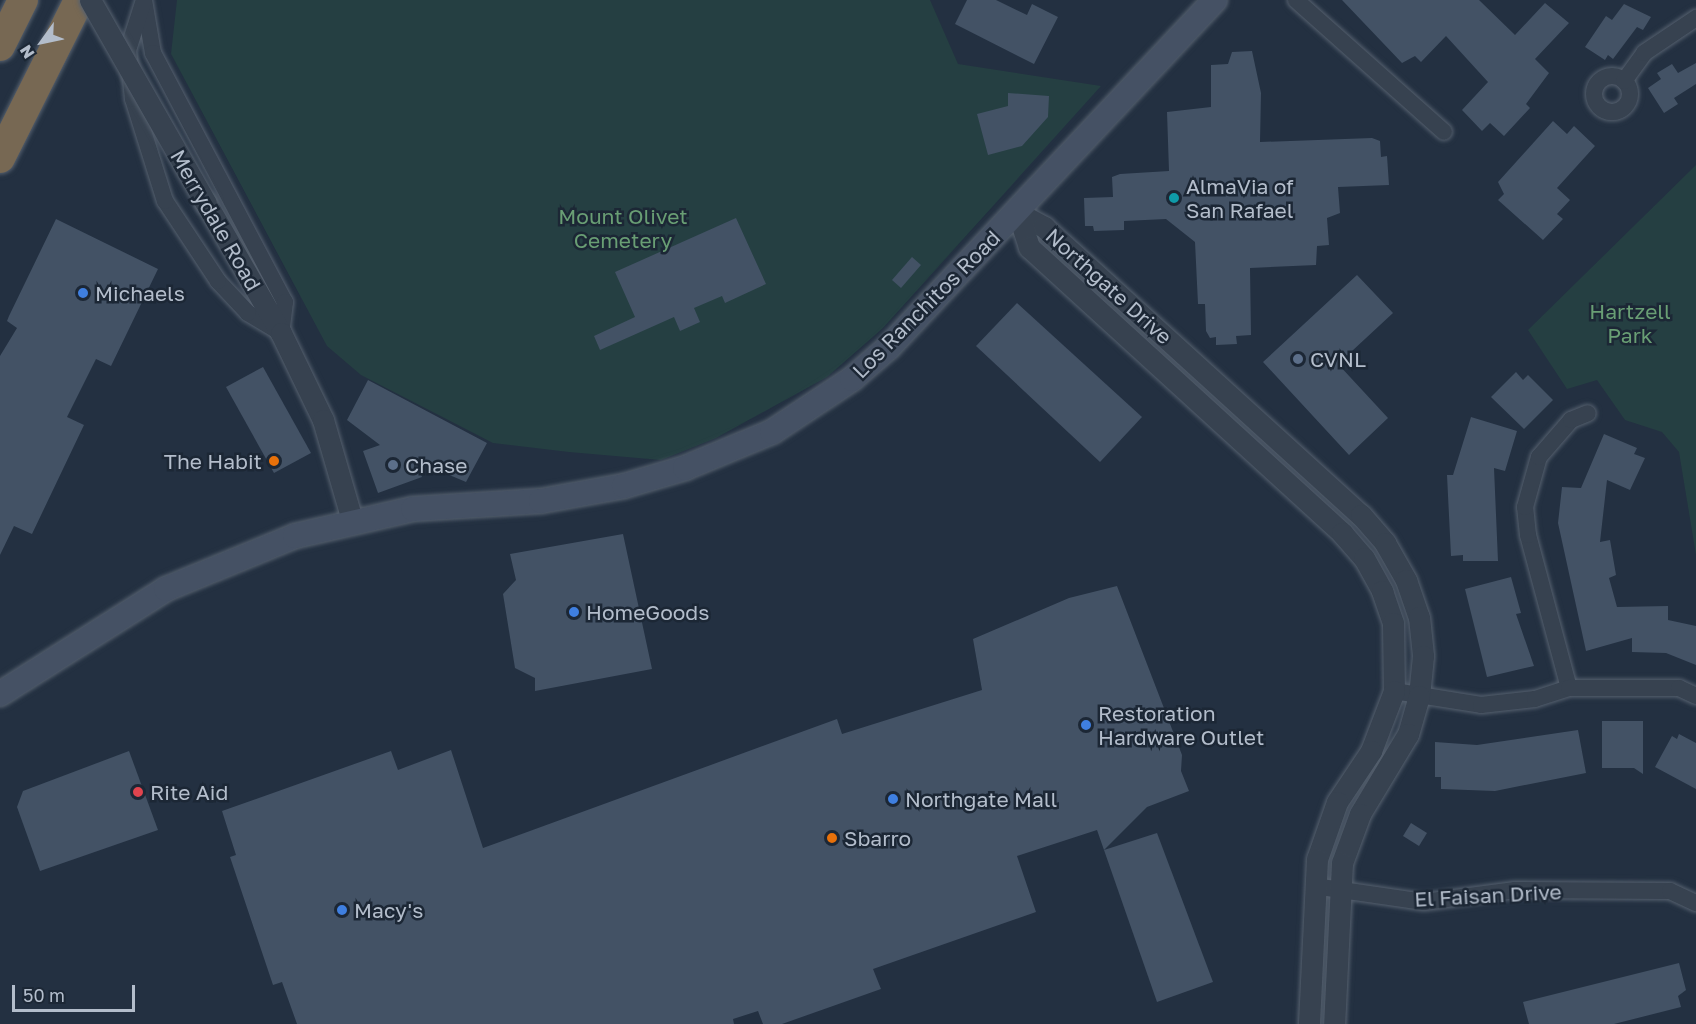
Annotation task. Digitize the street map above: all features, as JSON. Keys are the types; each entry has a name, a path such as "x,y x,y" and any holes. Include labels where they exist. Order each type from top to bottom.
{"highway":[{"path":"0,8 5,0"},
{"path":"0,46 23,0"},
{"path":"0,158 79,0"}],"main road":[{"name":"Los Ranchitos Road","path":"0,694 166,589 240,555 352,520 455,504 566,498 696,464 772,432 813,407 889,347 1018,213 1215,0"}],"street":[{"name":"Merrydale Road","path":"90,0 281,333 323,420 352,520"},
{"name":"Merrydale Road","path":"144,0 128,50 136,109 165,201 193,246 248,313 281,333"},
{"name":"Merrydale Road","path":"144,0 153,52 285,302 281,333"},
{"path":"1296,0 1444,132"},
{"path":"1624,81 1644,53 1696,18"},
{"name":"Merrydale Road","path":"136,109 163,107 187,117"},
{"name":"Northgate Drive","path":"1018,213 1029,247 1364,558 1393,623 1394,691 1371,751 1337,802 1324,831 1314,886 1309,1024"},
{"name":"Northgate Drive","path":"1018,213 1044,227 1361,514 1385,543 1419,617 1423,656 1419,696 1393,764 1353,831 1339,888 1335,1024"},
{"path":"1569,688 1528,535 1525,507 1539,457 1571,420 1588,413"},
{"path":"1394,691 1419,696 1500,704 1569,688 1679,688 1696,696"},
{"name":"El Faisan Drive","path":"1314,886 1424,902 1515,890 1670,891 1696,903"}],"green space":[{"name":"Mount Olivet Cemetery","path":"177,0 930,0 958,64 1101,86 883,328 827,377 716,438 661,460 569,452 493,443 361,375 327,346 171,54"},
{"name":"Hartzell Park","path":"1696,165 1696,555 1679,452 1662,432 1625,420 1597,380 1567,389 1528,330"}],"building":[{"path":"967,0 996,0 1027,15 1032,4 1058,17 1034,64 955,24"},
{"path":"1342,0 1479,0 1515,35 1545,3 1569,23 1535,59 1549,73 1526,104 1530,108 1504,136 1490,123 1482,131 1462,110 1488,82 1446,36 1421,62 1415,56 1402,63"},
{"path":"1624,4 1651,17 1643,30 1637,27 1613,59 1608,55 1605,60 1585,47 1606,16 1612,20"},
{"name":"AlmaVia of San Rafael","path":"1252,51 1261,93 1260,142 1372,138 1380,141 1381,157 1387,156 1389,185 1338,187 1340,213 1327,218 1329,245 1317,246 1316,265 1250,268 1251,335 1236,336 1237,344 1216,345 1216,337 1210,338 1206,331 1205,304 1198,304 1195,242 1166,219 1124,221 1124,230 1094,231 1093,226 1085,226 1084,198 1113,197 1112,177 1120,174 1169,171 1167,112 1211,107 1211,65 1228,64 1232,52"},
{"path":"1696,63 1696,84 1674,98 1678,104 1664,113 1648,88 1661,79 1657,73 1672,64 1678,73"},
{"path":"1008,93 1049,96 1048,117 1022,146 988,155 977,114 1008,106"},
{"path":"1553,121 1567,134 1574,126 1595,146 1557,188 1570,200 1557,214 1563,219 1543,240 1498,200 1504,194 1498,182"},
{"path":"736,218 766,284 725,303 722,296 694,308 700,322 680,331 674,317 600,350 594,336 635,317 615,272"},
{"path":"56,219 158,269 111,366 96,359 67,417 84,425 32,534 14,526 0,555 0,356 17,328 7,321 9,316"},
{"path":"912,257 921,265 901,288 892,280"},
{"path":"1357,275 1393,313 1338,364 1388,418 1349,455 1263,362"},
{"path":"1017,303 1142,417 1100,462 976,346"},
{"path":"263,367 311,453 274,473 226,387"},
{"path":"1516,372 1523,380 1528,375 1553,400 1524,429 1491,397"},
{"path":"368,380 487,443 466,482 416,461 422,477 378,493 363,451 380,445 347,420"},
{"path":"1471,417 1517,431 1505,471 1494,468 1498,561 1463,561 1463,555 1451,556 1447,475 1453,475"},
{"path":"1604,434 1637,448 1634,454 1645,458 1630,490 1607,480 1600,542 1610,540 1616,575 1609,578 1617,607 1668,606 1668,620 1696,626 1696,665 1666,653 1632,652 1632,638 1586,651 1558,523 1562,487 1581,488"},
{"path":"623,534 652,669 535,691 535,678 515,668 503,594 516,580 510,554"},
{"path":"1511,577 1521,613 1516,614 1534,666 1487,677 1465,589"},
{"name":"Northgate Mall","path":"1117,586 1182,755 1181,771 1189,791 1147,807 1104,850 1097,830 1017,856 1036,912 873,969 881,989 782,1024 763,1024 758,1011 733,1019 734,1024 297,1024 282,982 273,985 230,857 236,855 222,811 391,751 398,770 451,750 483,848 837,719 842,734 982,690 973,639 1069,598"},
{"path":"1602,721 1643,721 1643,774 1634,768 1602,768"},
{"path":"1578,730 1586,773 1495,791 1441,789 1441,777 1435,777 1435,742 1477,745"},
{"path":"1679,734 1696,743 1696,789 1655,767 1672,736 1677,739"},
{"name":"Rite Aid","path":"129,751 158,830 40,871 17,807 23,791"},
{"path":"1411,823 1427,833 1419,846 1403,836"},
{"path":"1157,833 1213,982 1157,1002 1104,850"},
{"path":"1679,963 1686,990 1678,996 1681,1007 1614,1024 1529,1024 1523,1002"}],"place":[{"name":"AlmaVia of San Rafael","path":"1174,198"},
{"name":"Michaels","path":"83,293"},
{"name":"CVNL","path":"1298,359"},
{"name":"The Habit","path":"274,461"},
{"name":"Chase","path":"393,465"},
{"name":"HomeGoods","path":"574,612"},
{"name":"Restoration Hardware Outlet","path":"1086,725"},
{"name":"Rite Aid","path":"138,792"},
{"name":"Northgate Mall","path":"893,799"},
{"name":"Sbarro","path":"832,838"},
{"name":"Macy's","path":"342,910"}]}
